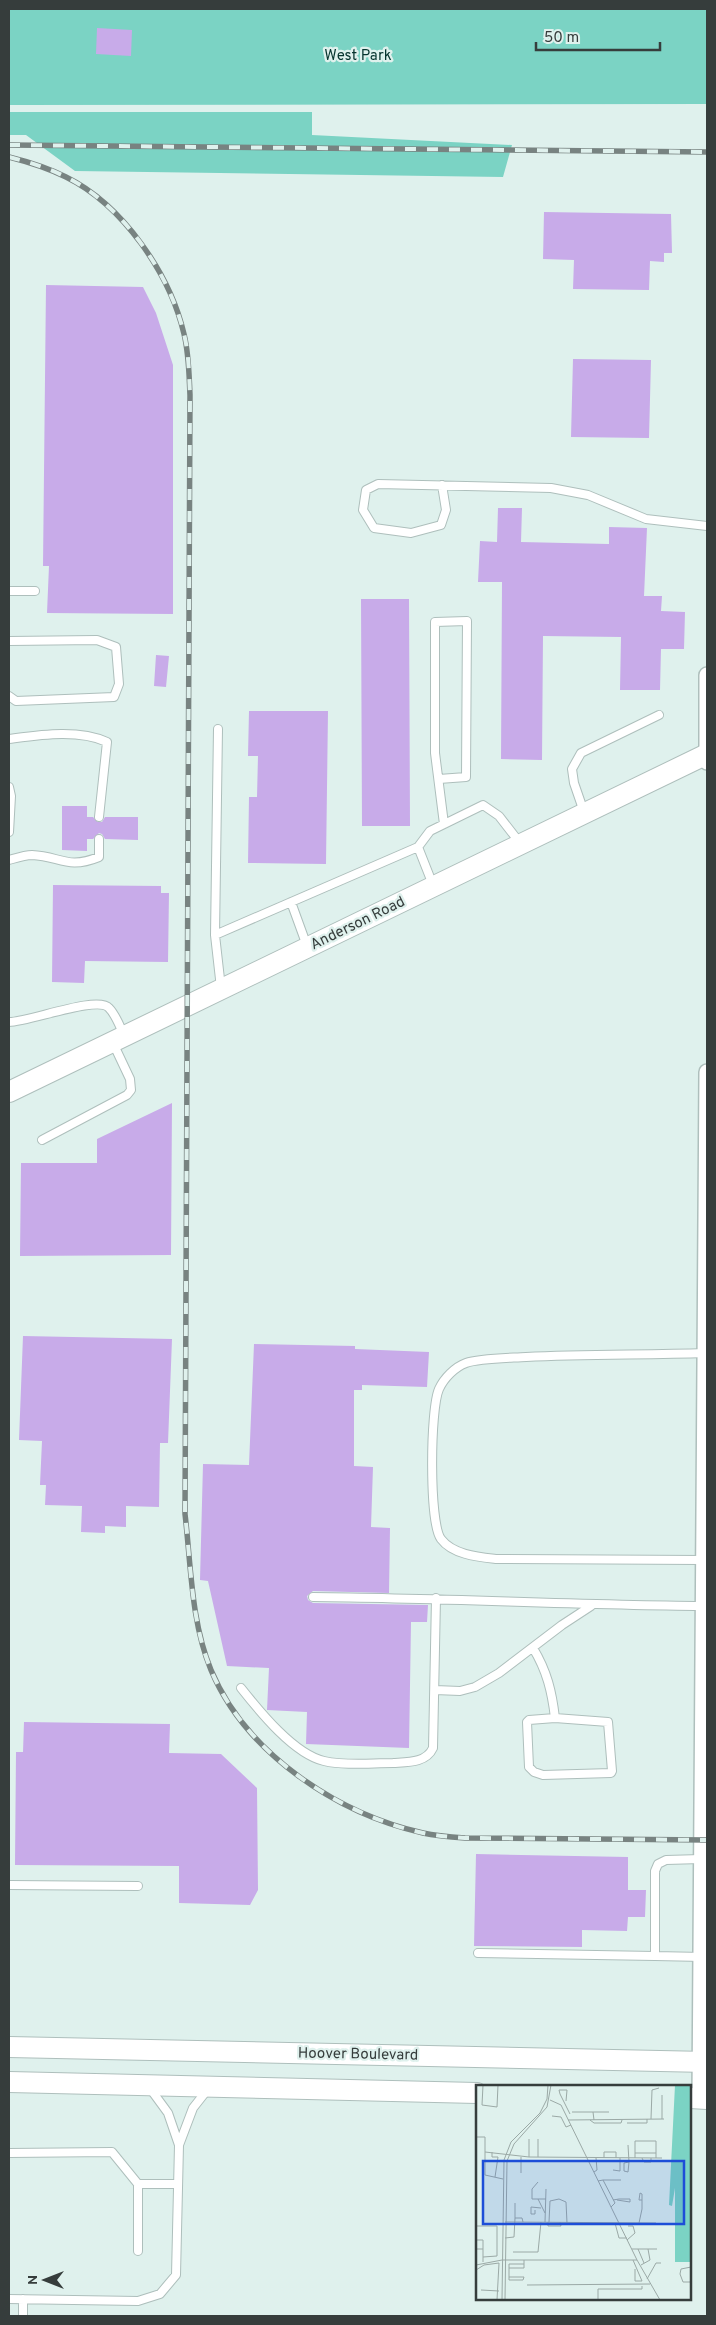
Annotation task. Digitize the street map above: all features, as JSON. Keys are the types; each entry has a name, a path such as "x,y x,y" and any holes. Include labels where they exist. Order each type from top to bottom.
{"main road":[{"name":"Anderson Road","path":"9,1092 707,754"},
{"name":"Hoover Boulevard","path":"9,2047 704,2062"},
{"path":"9,2082 476,2093"}],"street":[{"path":"707,675 707,762"},
{"path":"699,2098 704,2062 704,1878 701,1859 705,1657 703,1606 706,1428 707,1072"}],"lane":[{"path":"442,485 446,510 441,525 410,533 374,528 364,510 366,490 378,484 442,485 551,488 588,495 646,519 707,526"},
{"path":"9,592 35,591"},
{"path":"439,779 466,777 467,621 435,622 435,753 444,824"},
{"path":"9,641 97,640 116,646 119,684 114,697 16,700 9,696"},
{"path":"585,814 574,783 572,769 581,752 659,715"},
{"path":"218,729 215,935 222,990"},
{"path":"9,738 62,735 95,736 107,742 99,817"},
{"path":"9,787 11,796 9,832"},
{"path":"215,935 418,847 430,831 483,804 499,816 522,844"},
{"path":"9,860 32,855 68,864 89,861 99,857 99,840"},
{"path":"418,847 433,887"},
{"path":"291,902 308,948"},
{"path":"9,1022 33,1019 86,1004 100,1004 109,1007 119,1040 131,1090 127,1095 42,1140"},
{"path":"704,1570 497,1559 472,1556 455,1550 441,1539 435,1521 432,1445 435,1407 439,1389 451,1372 466,1363 545,1356 705,1353"},
{"path":"313,1597 436,1598 591,1605 703,1606"},
{"path":"240,1688 278,1729 311,1756 332,1763 357,1764 405,1762 420,1760 430,1756 433,1748 436,1598"},
{"path":"435,1690 460,1691 475,1687 499,1673 591,1605"},
{"path":"533,1648 544,1666 552,1691 555,1718"},
{"path":"555,1718 608,1722 612,1771 610,1773 543,1775 534,1772 529,1766 527,1722 529,1720 555,1718"},
{"path":"655,1956 654,1871 658,1864 666,1860 701,1859"},
{"path":"9,1885 138,1886"},
{"path":"478,1953 704,1957"},
{"path":"147,2085 168,2113 179,2145"},
{"path":"9,2299 138,2300 160,2294 176,2275 179,2145 193,2108 210,2086"},
{"path":"9,2153 112,2152 138,2184 138,2251"},
{"path":"138,2184 178,2184"},
{"path":"23,2299 23,2316"}],"green space":[{"name":"West Park","path":"9,9 707,9 707,104 9,105"},
{"path":"9,112 312,112 312,135 512,145 503,177 75,171 26,135 9,135"}],"building":[{"path":"97,28 132,30 131,56 96,54"},
{"path":"544,212 671,214 672,253 664,253 664,262 650,261 649,290 573,289 574,260 543,259"},
{"path":"46,285 143,287 156,313 173,365 173,614 47,613 49,566 43,566"},
{"path":"573,359 651,360 649,438 571,437"},
{"path":"498,508 522,508 521,542 609,544 609,527 647,528 644,596 662,596 661,611 685,612 684,649 661,649 660,690 620,690 621,637 543,636 542,760 501,759 502,582 478,582 480,541 497,542"},
{"path":"361,599 409,599 410,826 362,826"},
{"path":"156,655 169,656 166,687 154,686"},
{"path":"249,711 328,711 326,864 248,863 249,797 257,797 258,756 248,756"},
{"path":"62,806 87,806 87,817 93,817 98,822 102,822 105,817 138,817 138,840 105,839 99,833 93,839 87,839 87,851 62,850"},
{"path":"53,885 161,886 161,893 169,893 168,962 85,961 84,983 52,982"},
{"path":"172,1103 171,1255 20,1256 21,1163 97,1163 97,1139"},
{"path":"23,1336 172,1339 168,1443 160,1443 159,1507 126,1506 126,1527 105,1526 105,1533 81,1532 82,1506 45,1505 46,1485 40,1485 42,1441 19,1440"},
{"path":"254,1344 355,1346 355,1349 429,1352 427,1387 362,1385 362,1390 354,1390 354,1466 373,1467 371,1527 390,1528 389,1593 313,1591 307,1596 308,1600 313,1603 428,1605 427,1622 411,1622 409,1748 306,1744 307,1712 267,1710 269,1668 227,1666 208,1581 200,1580 203,1464 249,1465"},
{"path":"24,1722 170,1724 169,1753 221,1754 257,1788 258,1890 250,1905 179,1903 179,1866 15,1865 16,1752 23,1752"},
{"path":"476,1854 628,1857 628,1890 646,1890 645,1917 628,1917 627,1931 582,1930 582,1947 474,1946"}],"railway":[{"path":"9,145 707,152"},
{"path":"9,157 66,177 87,189 125,223 156,265 168,288 177,311 187,349 190,395 185,1514 199,1633 211,1670 227,1700 247,1728 271,1753 298,1776 328,1795 359,1811 391,1824 428,1834 465,1838 707,1840"}]}
